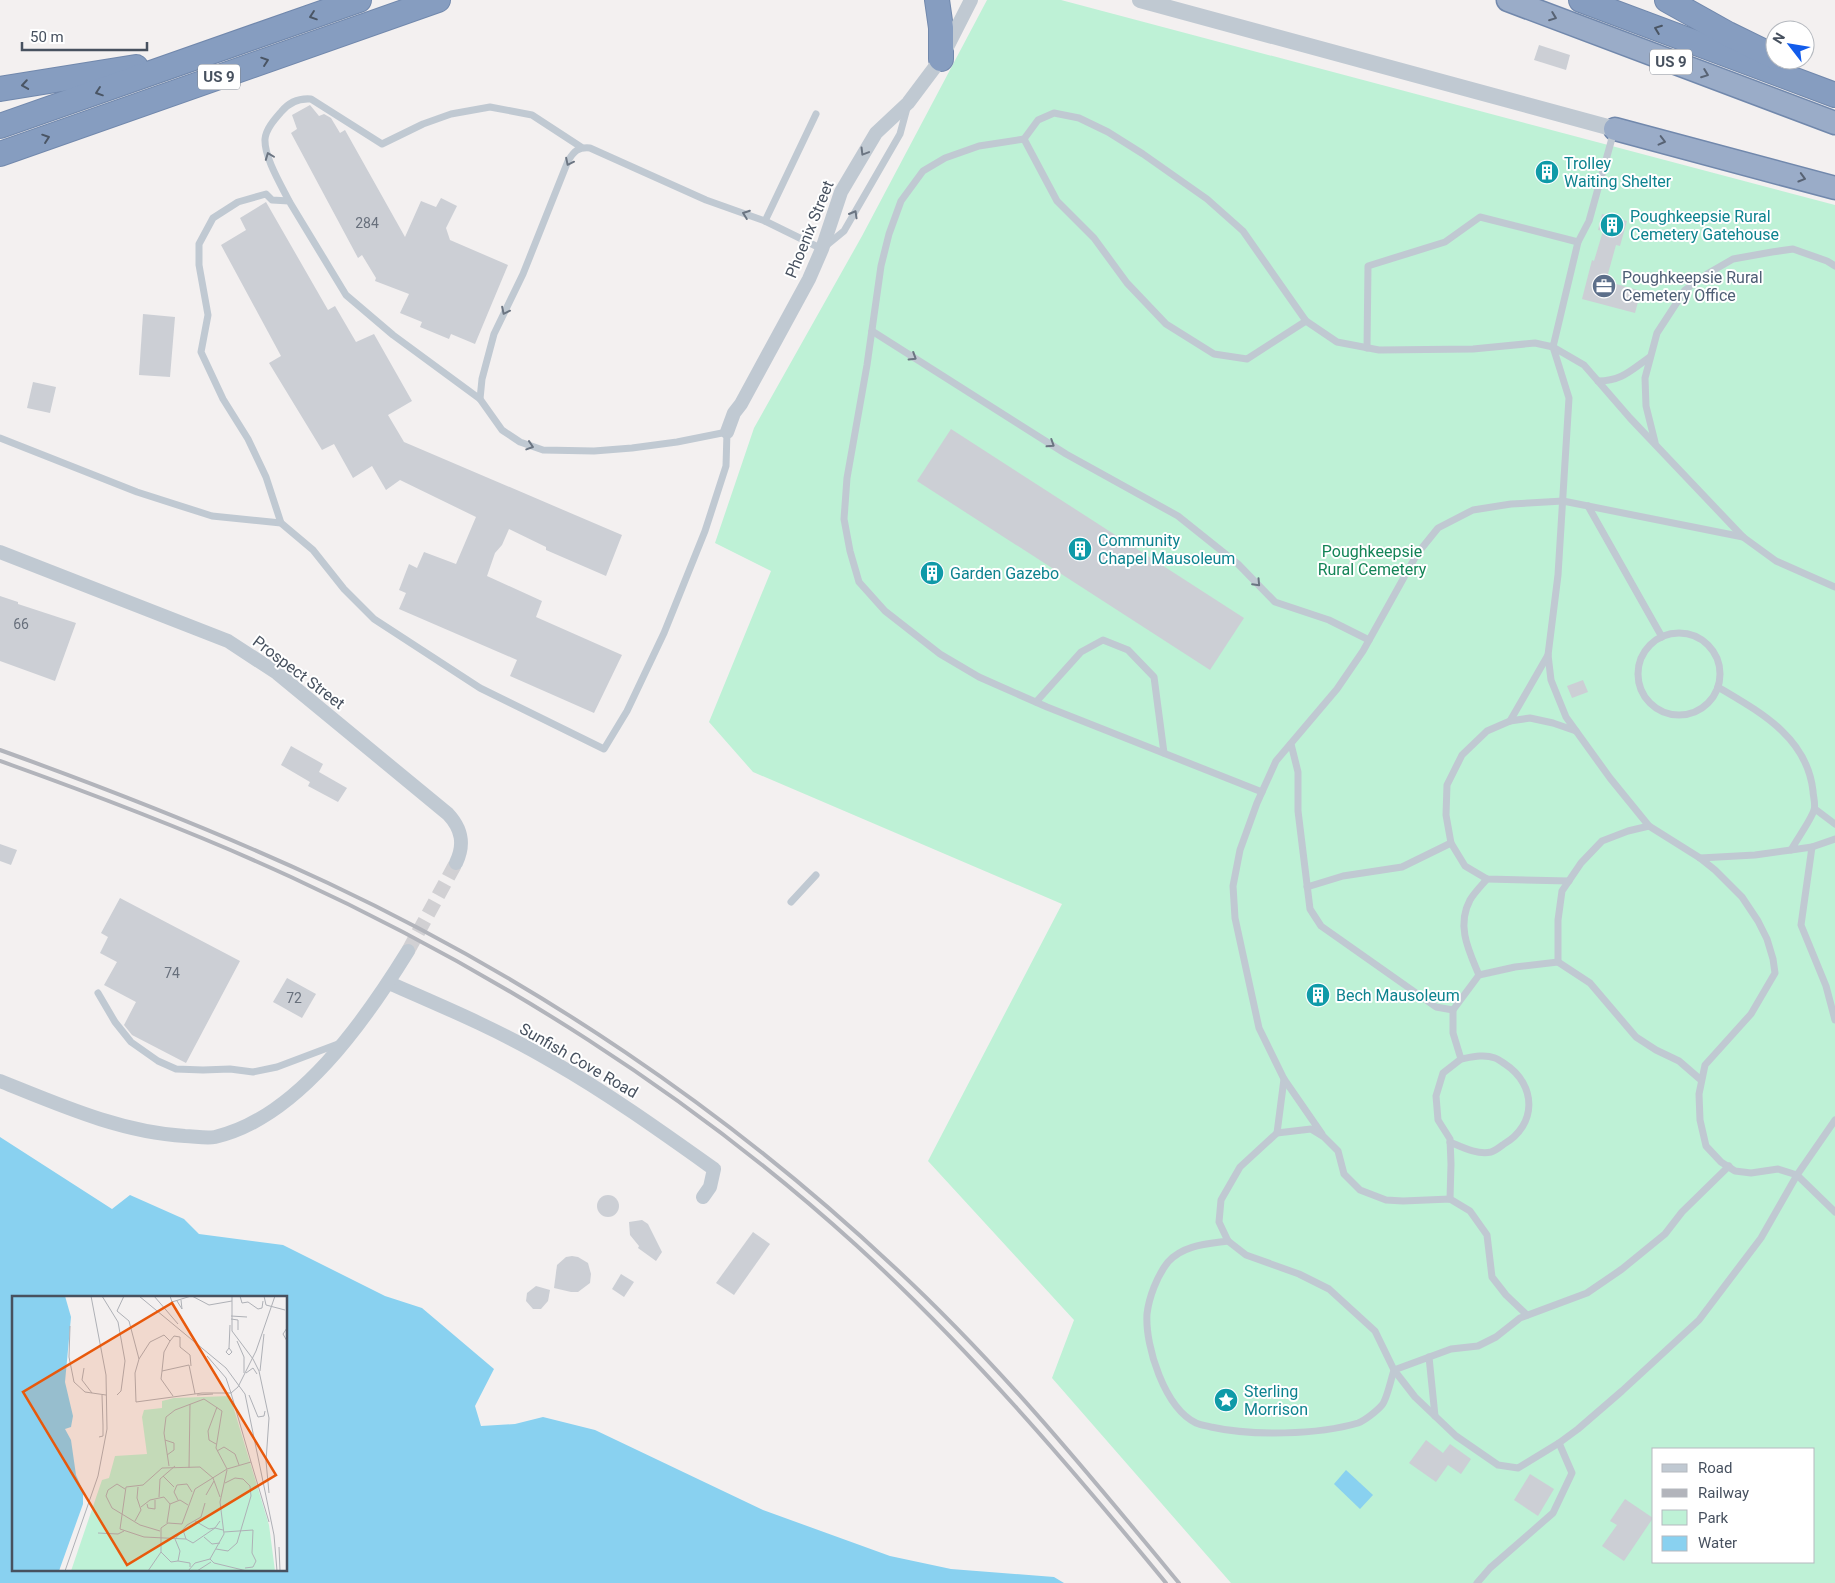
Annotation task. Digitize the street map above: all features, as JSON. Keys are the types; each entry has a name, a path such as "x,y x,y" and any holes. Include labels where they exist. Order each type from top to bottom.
{"highway":[{"name":"US 9","path":"0,126 359,0"},
{"name":"US 9","path":"0,154 438,0"},
{"path":"937,0 942,28 941,59"},
{"name":"US 9","path":"1508,0 1835,123"},
{"name":"US 9","path":"1582,0 1835,95"},
{"path":"1667,0 1765,52"},
{"path":"0,89 195,58"},
{"path":"1803,70 1835,85"},
{"path":"1615,129 1835,188"}],"street":[{"name":"Phoenix Street","path":"727,432 734,413 741,404 805,288 822,249 841,192 876,133 908,102 941,59 971,0"},
{"path":"1140,0 1615,129"},
{"name":"Prospect Street","path":"0,552 228,641 277,673 448,814 459,828 461,835 461,850 456,863"},
{"path":"0,1081 82,1115 158,1134 214,1137 251,1124 288,1100 312,1079 389,982 408,951"},
{"name":"Sunfish Cove Road","path":"389,982 464,1016 552,1061 632,1111 714,1169 710,1187 703,1197"}],"lane":[{"path":"290,201 272,200 266,194 238,202 213,218 199,244 198,265 208,315 201,352 223,399 248,439 266,476 281,523 313,550 344,589 374,619 480,688 604,749 627,711 664,633 705,531 726,466 727,432 677,442 594,451 543,450 520,442 502,430 480,399 393,335 346,295 290,201 272,164 266,147 266,137 274,120 285,106 292,101 303,98 311,99 382,144 423,124 451,114 490,107 532,115 581,148"},
{"path":"480,399 482,379 494,334 523,274 568,161 574,152 581,148 590,148 603,153 706,200 765,221 822,249 844,231 900,134 908,102"},
{"path":"1262,792 1036,702 979,677 940,654 885,611 859,582 844,519 847,478 881,266 900,202 923,171 945,158 979,146 1024,139 1038,120 1054,113 1079,118 1108,132 1167,170 1207,199 1243,231 1306,321 1337,342 1389,350 1472,349 1535,343 1553,348 1584,365 1743,537 1776,561 1835,587"},
{"path":"765,221 816,114"},
{"path":"1615,129 1589,221 1578,242 1553,348 1569,398 1558,575 1548,655 1551,680 1566,717 1610,778 1649,826 1700,858 1715,870 1742,898 1758,921 1767,939 1775,973 1751,1014 1705,1065 1699,1094 1700,1120 1706,1146 1721,1162 1735,1171 1751,1173 1778,1169 1797,1175 1835,1212"},
{"path":"1024,139 1057,201 1094,238 1128,283 1166,324 1214,354 1247,360 1306,321"},
{"path":"1367,348 1368,266 1445,242 1480,216 1578,242"},
{"path":"1656,445 1646,406 1645,378 1657,333 1685,290 1733,258 1793,249 1827,261 1835,266"},
{"path":"872,331 1066,454 1178,516 1238,564 1275,602 1329,620 1369,640"},
{"path":"1598,381 1613,381 1627,374 1650,357"},
{"path":"0,438 137,492 212,516 281,523"},
{"path":"1527,1315 1506,1295 1492,1278 1487,1235 1470,1211 1450,1199 1386,1200 1360,1190 1344,1174 1338,1152 1324,1137 1284,1079 1259,1028 1235,918 1233,886 1240,850 1276,761 1337,689 1369,640 1417,554 1438,528 1473,510 1511,504 1563,501 1743,537"},
{"path":"1588,506 1662,637"},
{"path":"1676,633 1689,634 1701,640 1711,649 1718,660 1720,674 1718,687 1712,699 1702,708 1690,714 1676,715 1663,712 1652,705 1643,694 1639,682 1638,668 1643,655 1651,644 1662,637 1676,633"},
{"path":"1036,702 1081,652 1103,640 1128,650 1154,677 1164,753"},
{"path":"1510,721 1548,655"},
{"path":"1718,687 1757,710 1780,728 1799,748 1812,777 1815,809 1791,850"},
{"path":"1569,881 1487,879 1465,866 1451,843 1446,815 1447,785 1462,755 1487,731 1510,721 1530,718 1553,722 1576,731"},
{"path":"1291,744 1298,772 1298,811 1310,909 1320,926 1436,1007 1453,1010"},
{"path":"1815,809 1835,824"},
{"path":"1558,962 1558,920 1562,891 1581,863 1602,841 1628,831 1649,826"},
{"path":"1700,858 1755,855 1791,850 1812,847 1835,839"},
{"path":"1307,887 1343,876 1402,867 1451,843"},
{"path":"1812,847 1801,925 1826,986 1835,1020"},
{"path":"791,902 816,875"},
{"path":"1479,975 1466,944 1463,924 1470,901 1487,879"},
{"path":"1461,1060 1453,1034 1453,1010 1479,975 1515,967 1558,962 1590,983 1636,1037 1656,1050 1679,1061 1701,1080"},
{"path":"1826,986 1835,988"},
{"path":"98,992 115,1022 131,1042 158,1061 176,1069 230,1069 253,1072 277,1067 343,1042"},
{"path":"1450,1142 1473,1151 1491,1152 1509,1142 1523,1128 1530,1107 1527,1088 1515,1071 1495,1058 1478,1056 1461,1060 1444,1073 1436,1096 1438,1120 1450,1140 1450,1142 1451,1164 1450,1199"},
{"path":"1277,1133 1284,1079"},
{"path":"1324,1137 1311,1129 1277,1133 1240,1167 1221,1200 1219,1222 1228,1241 1246,1255 1299,1274 1329,1289 1375,1331 1394,1370 1415,1397 1456,1436 1498,1465 1518,1468 1578,1429 1699,1320 1761,1238 1797,1175 1835,1120"},
{"path":"1228,1241 1183,1250 1169,1261 1156,1282 1147,1315 1150,1341 1160,1381 1174,1405 1196,1423 1226,1430 1256,1433 1319,1430 1360,1423 1382,1405 1394,1370 1451,1349 1478,1346 1496,1337 1520,1318 1587,1293 1665,1234 1682,1212 1728,1166"},
{"path":"1429,1356 1435,1416"},
{"path":"1477,1583 1490,1568 1553,1513 1572,1473 1559,1443"}],"green space":[{"name":"Poughkeepsie Rural Cemetery","path":"987,0 1061,0 1835,205 1835,1583 1231,1583 1052,1378 1074,1320 928,1161 1062,904 753,772 709,722 771,571 715,543 754,428 862,236"}],"water":[{"path":"0,1137 112,1209 130,1195 184,1219 199,1234 283,1245 385,1296 422,1308 494,1369 475,1406 481,1426 515,1424 543,1417 595,1430 763,1510 890,1556 951,1569 1054,1577 1064,1583 0,1583"},
{"path":"1346,1470 1373,1495 1360,1509 1334,1484"}],"building":[{"path":"1539,45 1570,55 1566,70 1534,60"},
{"path":"310,105 319,116 324,114 331,118 340,133 345,130 405,237 421,201 436,207 441,198 457,206 446,228 450,240 508,265 475,344 451,334 449,339 420,327 422,322 400,313 409,294 375,281 376,278 362,255 358,258 291,133 297,129 292,115"},
{"name":"Trolley Waiting Shelter","path":"1547,162 1554,165 1557,172 1554,179 1547,182 1540,179 1537,172 1540,165"},
{"path":"266,202 328,310 335,306 356,342 374,334 412,401 388,415 404,442 622,535 606,576 546,550 546,547 509,529 502,545 495,553 487,576 542,601 536,617 622,655 594,713 510,676 517,660 399,609 406,593 399,590 409,564 417,568 424,552 456,564 476,517 400,480 386,490 372,466 353,478 334,444 322,450 269,363 281,356 221,245 246,230 240,218"},
{"name":"Poughkeepsie Rural Cemetery Office","path":"1602,214 1627,221 1620,246 1616,245 1606,281 1641,291 1635,313 1582,299 1592,260 1594,261 1603,231 1598,230"},
{"path":"143,314 175,317 170,377 139,375"},
{"path":"33,382 56,387 50,413 27,408"},
{"name":"Community Chapel Mausoleum","path":"951,429 1244,618 1210,670 917,481"},
{"name":"Garden Gazebo","path":"932,562 940,565 943,573 940,581 932,584 924,581 921,573 924,565"},
{"path":"0,596 18,602 18,604 76,623 55,681 0,661"},
{"path":"1583,680 1588,692 1572,698 1567,686"},
{"path":"291,746 323,764 319,772 347,788 338,802 308,786 310,782 281,765"},
{"path":"0,844 17,850 11,865 0,861"},
{"path":"120,898 240,961 186,1063 132,1035 124,1025 136,1002 104,985 117,962 100,953 108,937 101,933"},
{"path":"287,978 316,994 302,1018 273,1002"},
{"path":"608,1195 616,1198 619,1206 616,1214 608,1217 600,1214 597,1206 600,1198"},
{"path":"642,1220 648,1224 662,1252 656,1261 638,1248 639,1246 630,1235 629,1222"},
{"path":"753,1232 770,1244 734,1295 716,1283"},
{"path":"572,1256 588,1263 591,1274 590,1283 578,1292 554,1288 557,1265 566,1257"},
{"path":"621,1274 634,1282 624,1297 612,1289"},
{"path":"536,1286 550,1290 548,1301 541,1309 533,1309 526,1301 527,1293"},
{"path":"1426,1440 1443,1453 1450,1444 1471,1459 1461,1474 1448,1465 1436,1482 1409,1463"},
{"path":"1530,1474 1554,1489 1538,1516 1514,1500"},
{"path":"1625,1499 1652,1517 1624,1561 1602,1546 1617,1525 1610,1521"}],"tunnel":[{"path":"408,951 456,863"}],"railway":[{"path":"0,750 206,829 328,883 405,921 480,962 626,1052 764,1154 830,1209 932,1303 1006,1380 1179,1583"},
{"path":"0,761 110,801 219,845 367,914 442,953 516,995 658,1087 726,1137 792,1190 856,1245 939,1325 1093,1495 1166,1583"}],"place":[{"name":"Trolley Waiting Shelter","path":"1547,172"},
{"name":"Poughkeepsie Rural Cemetery Gatehouse","path":"1612,225"},
{"name":"Poughkeepsie Rural Cemetery Office","path":"1604,286"},
{"name":"Community Chapel Mausoleum","path":"1080,549"},
{"name":"Garden Gazebo","path":"932,573"},
{"name":"Bech Mausoleum","path":"1318,995"},
{"name":"Sterling Morrison","path":"1226,1400"}]}
